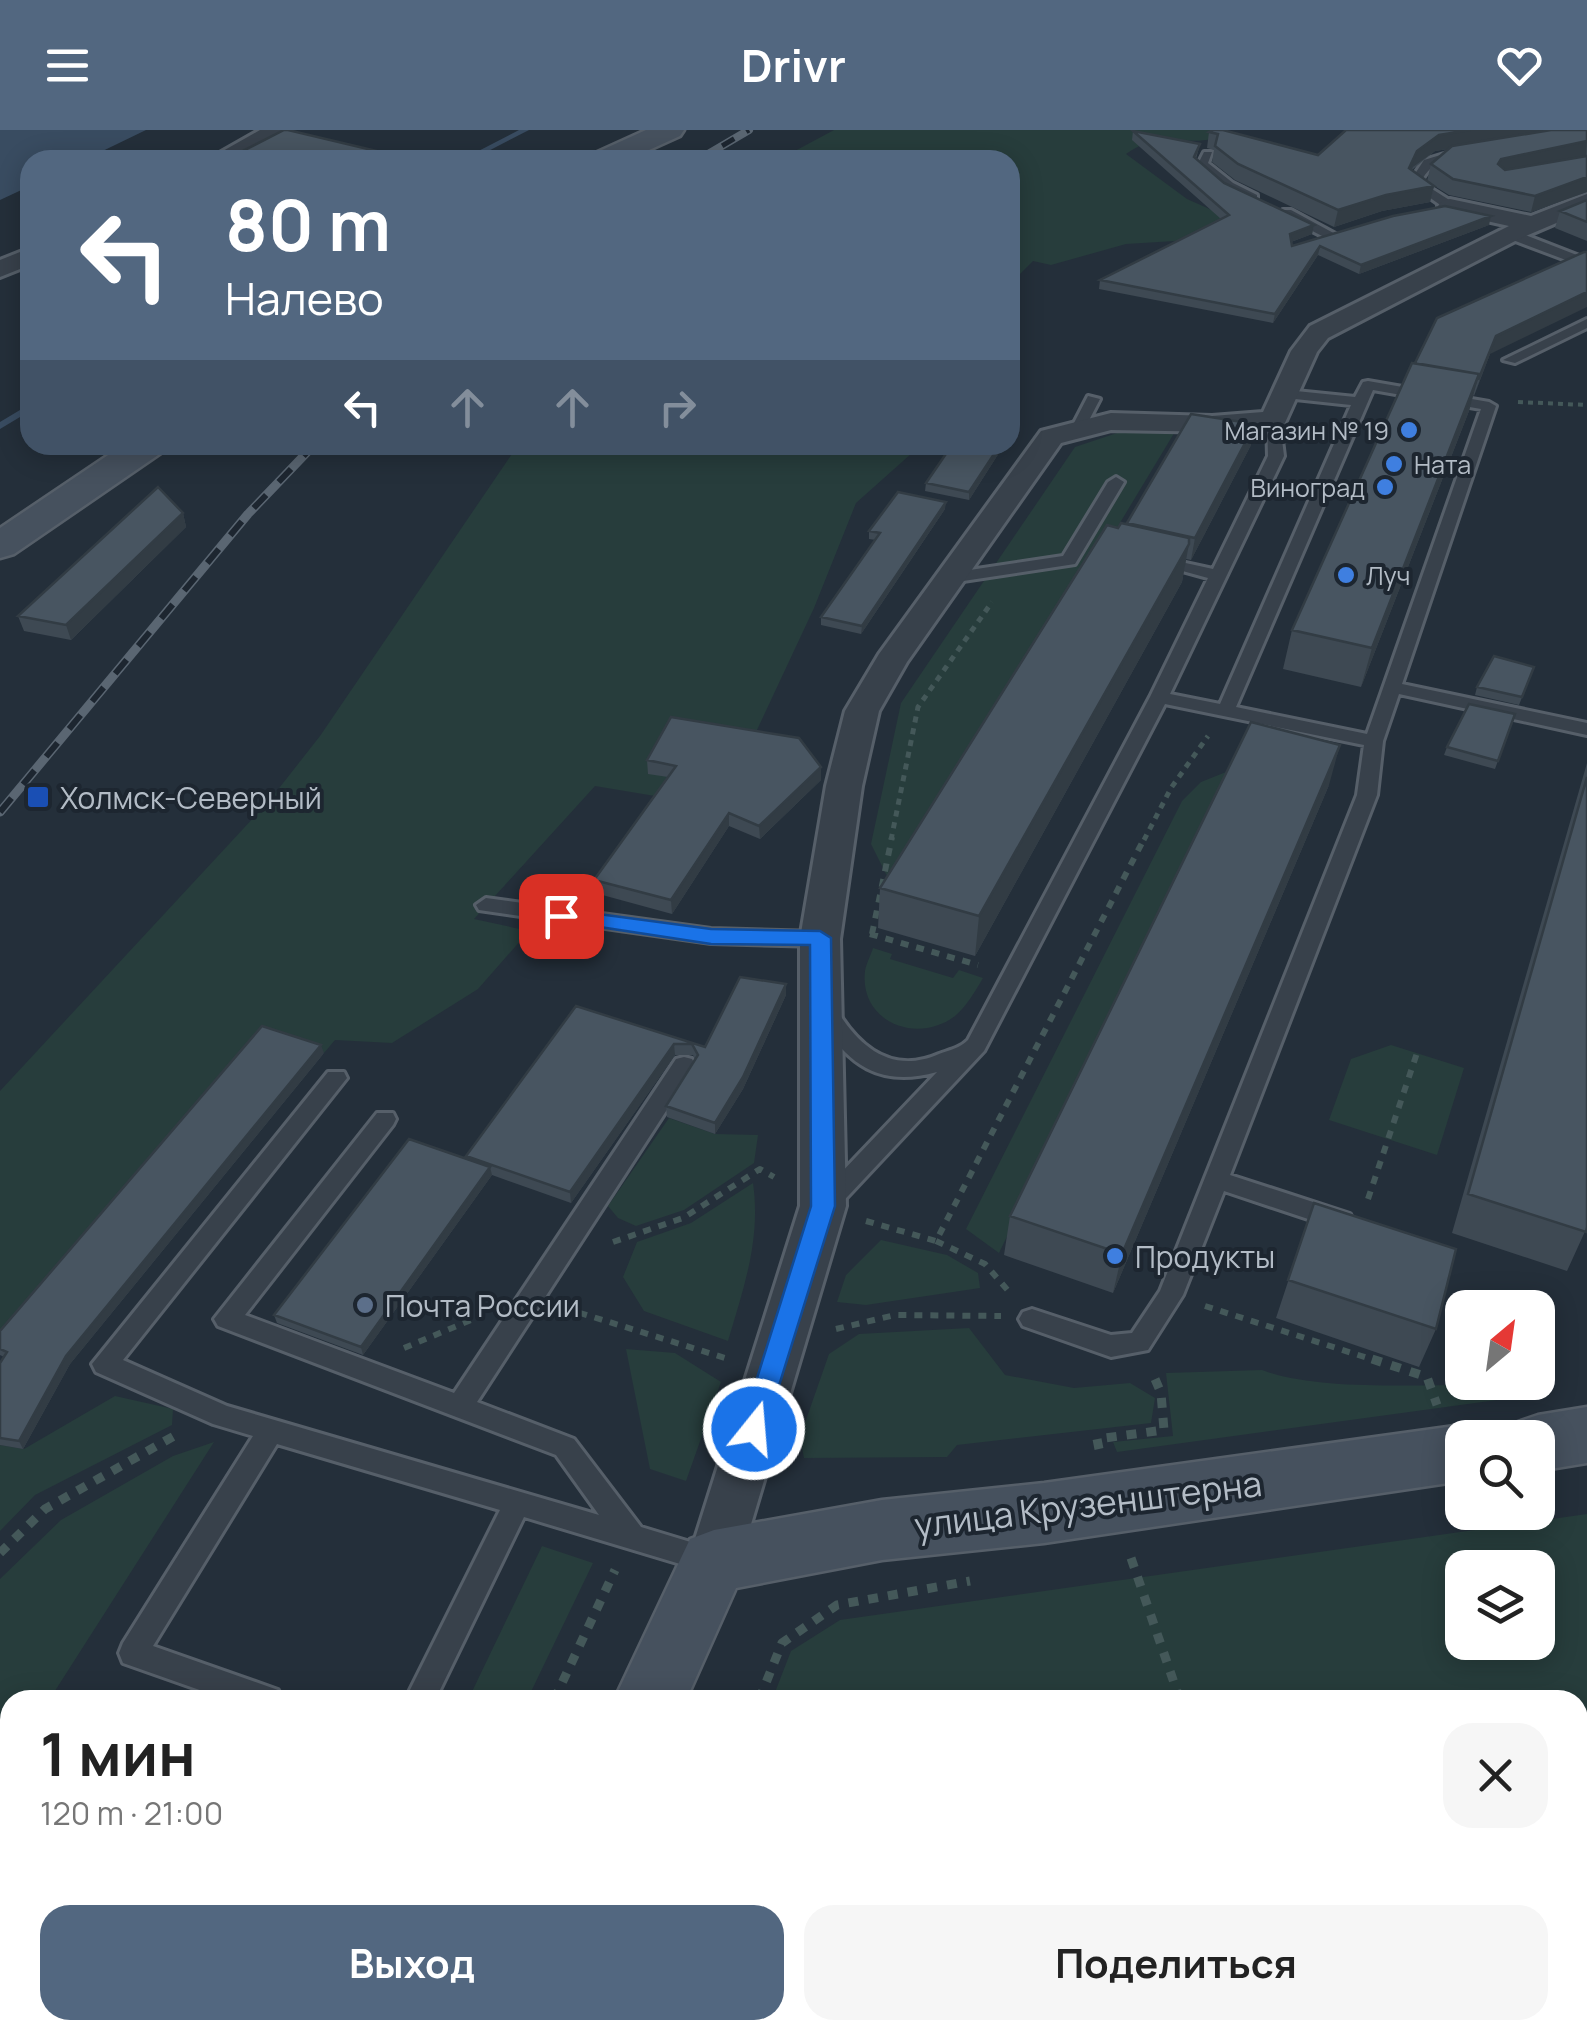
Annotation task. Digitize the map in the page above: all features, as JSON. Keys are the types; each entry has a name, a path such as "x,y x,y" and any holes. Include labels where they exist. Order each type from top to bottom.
{"street":[{"path":"238,150 278,130"},
{"path":"625,150 670,130"},
{"path":"655,1690 714,1561 823,1206 822,929 844,786 862,711 891,661 1050,437 1087,411 1135,419 1214,424 1280,406 1304,351 1319,332 1522,229 1587,201"},
{"path":"1442,207 1522,229"},
{"path":"0,546 133,455"},
{"path":"1555,1440 1587,1435"},
{"name":"улица Крузенштерна","path":"714,1561 882,1530 1044,1513 1445,1456"}],"lane":[{"path":"1442,207 1415,183 1416,175 1434,158 1477,150"},
{"path":"1208,155 1201,164 1229,186 1264,202"},
{"path":"1281,211 1333,236"},
{"path":"1522,229 1587,264"},
{"path":"1315,242 1351,230"},
{"path":"1510,360 1587,323"},
{"path":"1032,1319 1111,1346 1139,1343 1171,1295 1367,795 1374,741 1489,406 1368,385 1226,710"},
{"path":"823,1206 976,1045 1159,697 1276,456 1280,406 1360,402"},
{"path":"950,578 1069,560 1087,546 1116,482"},
{"path":"1148,559 1218,575"},
{"path":"1392,688 1587,728"},
{"path":"1159,697 1374,741"},
{"path":"486,905 711,936 822,929"},
{"path":"820,998 842,1041 884,1070 936,1067 976,1045"},
{"path":"459,1408 684,1065"},
{"path":"336,1078 106,1364 222,1416 714,1561"},
{"path":"385,1119 227,1319 565,1447 631,1536"},
{"path":"1216,1179 1359,1227"},
{"path":"239,1690 134,1653 271,1430"},
{"path":"425,1690 517,1504"}],"path":[{"path":"1552,403 1587,405"},
{"path":"872,934 918,707 1016,568"},
{"path":"936,1241 1171,788 1226,710"},
{"path":"822,929 872,934 1013,976"},
{"path":"1373,1186 1417,1053"},
{"path":"530,1297 615,1240 684,1218 760,1168 823,1206"},
{"path":"889,1229 936,1241 986,1264 1032,1319"},
{"path":"1171,1295 1427,1378"},
{"path":"530,1297 725,1358"},
{"path":"826,1343 832,1331 857,1320 970,1313 1032,1319"},
{"path":"1097,1439 1164,1430 1161,1393 1139,1343"},
{"path":"0,1553 45,1509 172,1437"},
{"path":"559,1690 631,1536"},
{"path":"1112,1560 1131,1558 1177,1690"},
{"path":"763,1690 782,1642 837,1606 900,1590 977,1580"}],"green space":[{"path":"834,130 1226,130 1228,135 1215,139 1150,143 1126,154 1187,199 1257,230 1240,237 1126,244 1051,265 1033,261 1020,274 1020,150 797,150"},
{"path":"1176,430 896,894 871,844 901,703 1075,447 1117,433"},
{"path":"511,455 910,455 856,503 814,608 721,807 595,786 474,919 529,931 478,989 392,1043 335,1040 324,1053 265,1034 0,1344 0,1091 269,801 320,736"},
{"path":"1231,770 999,1253 966,1229 1182,801 1201,782"},
{"path":"873,948 892,954 890,959 953,978 959,970 983,978 955,1016 940,1024 908,1028 894,1024 871,1004 865,971"},
{"path":"1391,1045 1464,1068 1437,1155 1329,1120 1351,1059"},
{"path":"669,1118 715,1134 758,1135 754,1163 684,1210 636,1226 618,1218 608,1206"},
{"path":"753,1183 753,1243 728,1341 644,1311 623,1277 637,1242 691,1223"},
{"path":"881,1240 947,1255 978,1273 980,1288 866,1305 837,1302 846,1275"},
{"path":"969,1328 1005,1375 1074,1388 1130,1383 1155,1398 1151,1423 957,1445 947,1457 804,1458 800,1437 829,1354 859,1334"},
{"path":"626,1349 675,1353 721,1382 686,1481 650,1469"},
{"path":"1262,1370 1350,1385 1445,1386 1445,1400 1497,1400 1117,1452 1113,1442 1173,1436 1166,1373"},
{"path":"115,1396 173,1409 172,1425 35,1495 0,1531 0,1445 24,1449"},
{"path":"214,1442 56,1690 0,1690 0,1579 61,1520 173,1456"},
{"path":"1587,1514 1587,1690 776,1690 791,1651 840,1620 1474,1530 1555,1530 1555,1519"},
{"path":"542,1546 593,1563 532,1690 473,1690"}],"water":[{"path":"0,130 146,130 105,150 20,150 20,191 0,200"}],"building":[{"path":"288,130 372,150 245,150"},
{"path":"1346,130 1470,130 1439,135 1417,151 1409,168 1434,186 1338,210 1238,164 1215,146 1218,134 1209,132 1318,155"},
{"path":"1551,130 1587,130 1587,141 1501,159 1498,164 1505,170 1587,156 1587,177 1535,196 1453,179 1431,164 1452,146"},
{"path":"1133,131 1200,144 1194,157 1224,183 1314,225 1290,234 1292,246 1393,216 1445,206 1491,216 1361,265 1320,246 1275,314 1100,280 1229,215"},
{"path":"1587,200 1587,222 1560,211"},
{"path":"1584,252 1587,292 1496,336 1479,378 1479,374 1415,363 1437,318"},
{"path":"1412,363 1479,374 1372,648 1292,630"},
{"path":"1191,414 1255,424 1195,538 1127,523"},
{"path":"945,455 993,455 969,492 926,483"},
{"path":"158,487 183,513 66,625 18,616"},
{"path":"898,492 946,502 862,626 821,617 880,533 869,531"},
{"path":"1121,523 1189,538 1189,544 979,916 880,888 1107,525 1118,528"},
{"path":"1494,656 1534,667 1522,697 1477,687"},
{"path":"1469,704 1515,714 1498,761 1447,747"},
{"path":"671,717 799,738 821,767 759,826 729,813 671,900 594,880 676,766 647,760"},
{"path":"1251,722 1340,745 1122,1254 1010,1216"},
{"path":"1587,777 1587,1227 1586,1232 1468,1194"},
{"path":"740,977 786,984 743,1077 715,1123 666,1106 698,1055 692,1044 674,1044 570,1192 466,1156 576,1006 705,1047"},
{"path":"262,1026 321,1045 66,1356 19,1441 0,1438 0,1363 7,1352 0,1349 0,1331"},
{"path":"409,1139 490,1167 361,1347 274,1315"},
{"path":"1314,1203 1456,1249 1436,1329 1288,1280"}],"waterway":[{"path":"485,150 525,130"},
{"path":"0,426 20,413"}],"railway":[{"path":"715,150 749,130"},
{"path":"0,812 248,514 304,455"}],"place":[{"name":"Магазин № 19","path":"1409,430"},
{"name":"Ната","path":"1394,464"},
{"name":"Виноград","path":"1385,487"},
{"name":"Луч","path":"1346,575"},
{"name":"Холмск-Северный","path":"38,797"},
{"name":"Продукты","path":"1115,1256"},
{"name":"Почта России","path":"365,1305"}],"route":[{"path":"561,916 711,936 820,938 823,1206 754,1429"}]}
